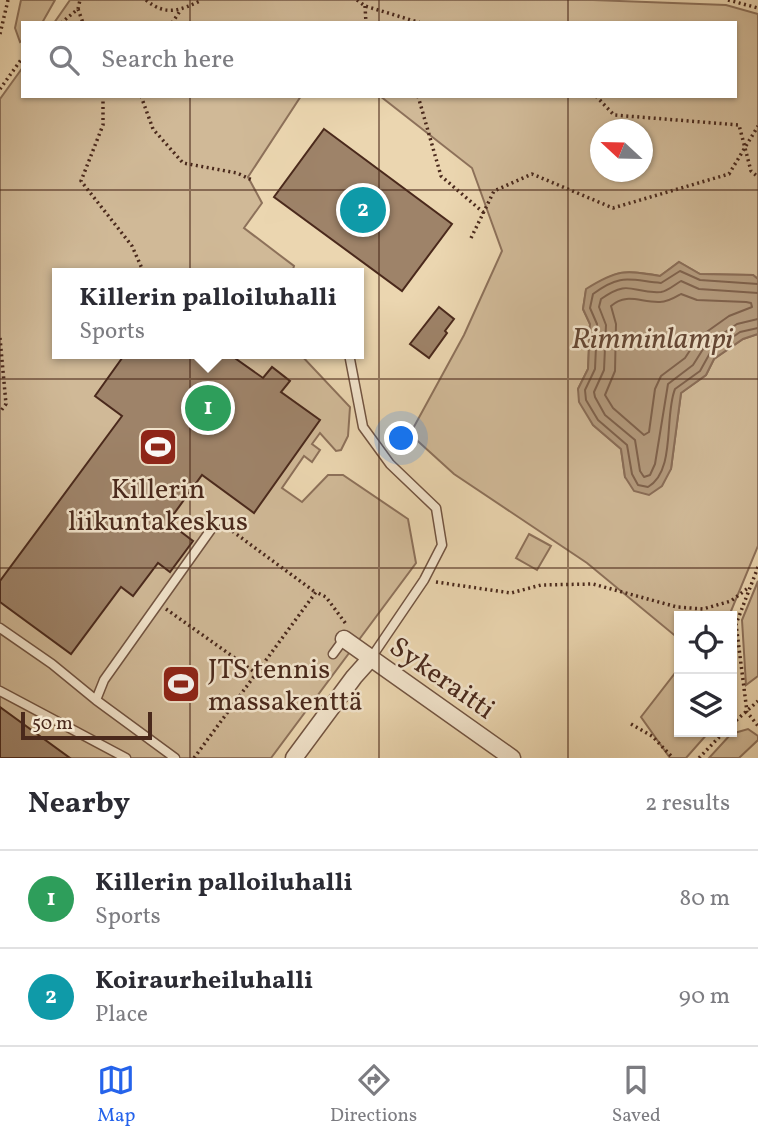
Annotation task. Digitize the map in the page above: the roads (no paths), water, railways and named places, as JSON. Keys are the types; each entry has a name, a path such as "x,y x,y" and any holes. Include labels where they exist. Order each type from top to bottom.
{"street":[{"name":"Sykeraitti","path":"344,639 512,758"},
{"path":"295,758 371,658"}],"lane":[{"path":"350,359 363,427 390,464 436,508 442,545 424,580 371,658"},
{"path":"96,701 104,680 217,521"},
{"path":"0,628 52,664 96,701 175,758"},
{"path":"333,654 344,639"},
{"path":"0,691 125,758"}],"water":[{"name":"Rimminlampi","path":"679,262 700,274 753,275 758,279 758,334 743,339 714,359 706,375 681,393 671,469 662,486 649,495 634,491 625,477 621,449 593,425 579,402 578,389 588,369 590,324 583,309 586,289 606,278 629,272 660,276"}],"place":[{"name":"Koiraurheiluhalli","path":"363,210"},
{"name":"Killerin palloiluhalli","path":"208,408"},
{"name":"Killerin liikuntakeskus","path":"158,447"},
{"name":"JTS tennis massakenttä","path":"181,684"}]}
